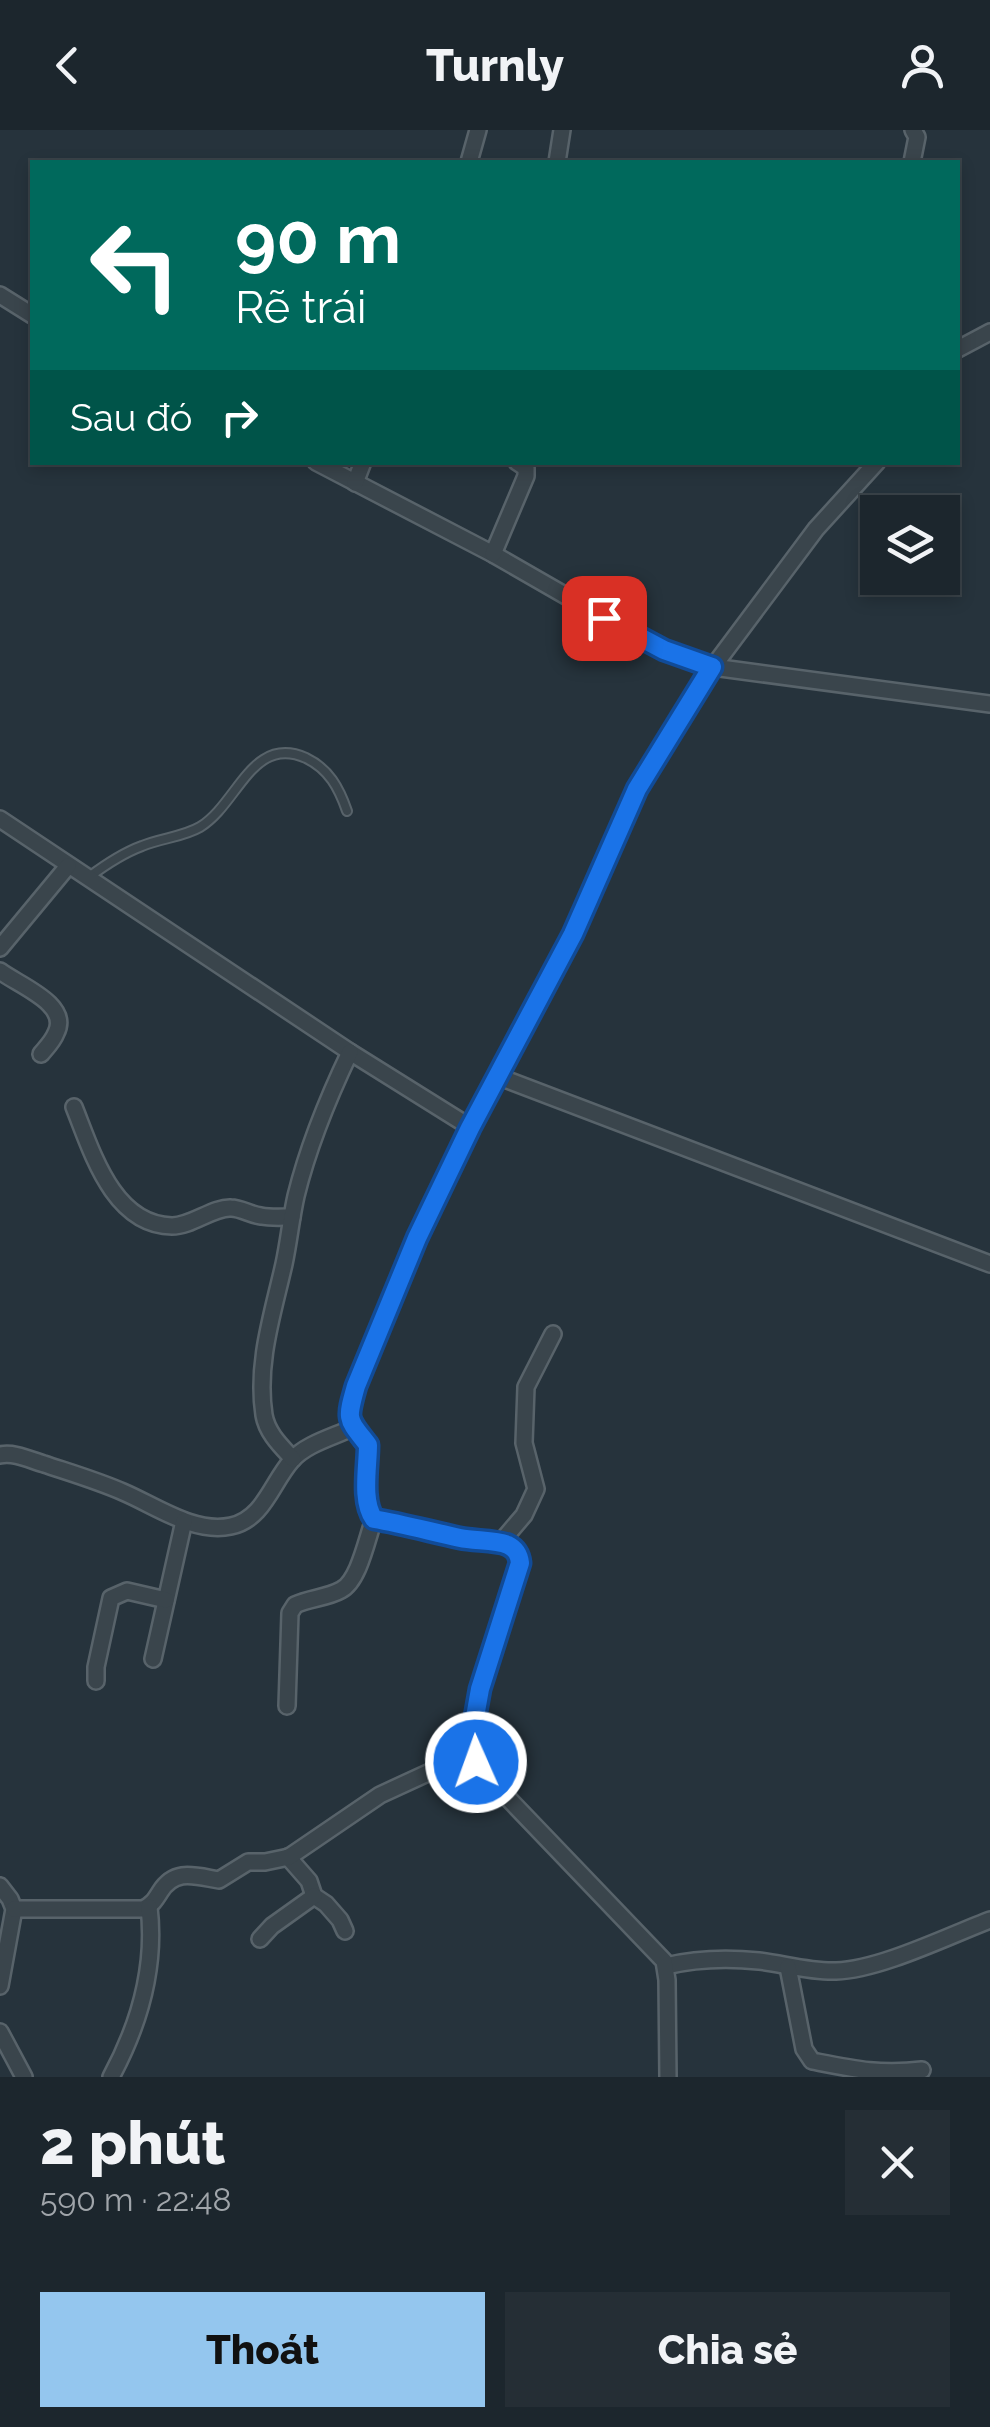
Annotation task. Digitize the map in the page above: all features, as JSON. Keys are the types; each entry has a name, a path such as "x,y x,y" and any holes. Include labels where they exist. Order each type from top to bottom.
{"street":[{"path":"470,160 478,130"},
{"path":"556,160 562,130"},
{"path":"912,160 914,130"},
{"path":"0,295 30,314"},
{"path":"960,346 990,332"},
{"path":"322,465 493,554 664,650 712,667 990,704"},
{"path":"356,483 361,465"},
{"path":"493,554 526,476 526,468 522,465"},
{"path":"668,2077 666,1966 652,1946 481,1770 471,1753 470,1738 480,1689 520,1563 519,1554 501,1542 458,1538 374,1519 368,1504 368,1445 352,1428 349,1410 417,1238 470,1128 573,934 637,789 712,667 816,528 874,465"},
{"path":"0,818 470,1128"},
{"path":"0,948 68,866"},
{"path":"0,970 46,1000 58,1018 58,1032 42,1054"},
{"path":"293,1459 264,1416 267,1335 288,1250 296,1194 326,1104 350,1052"},
{"path":"498,1076 990,1264"},
{"path":"74,1108 98,1168 122,1202 142,1219 172,1226 230,1208 258,1216 292,1217"},
{"path":"501,1542 524,1515 536,1489 524,1443 526,1388 553,1334"},
{"path":"0,1456 25,1458 88,1479 184,1521 230,1526 243,1522 262,1506 293,1459 352,1428"},
{"path":"287,1706 290,1613 295,1604 344,1589 353,1580 374,1519"},
{"path":"153,1659 184,1521"},
{"path":"96,1680 111,1598 127,1591 166,1600"},
{"path":"111,2077 144,1992 152,1934 150,1907 164,1885 182,1874 219,1880 248,1862 288,1858 380,1796 471,1753"},
{"path":"288,1858 309,1880 314,1896 326,1904 345,1930"},
{"path":"0,1886 14,1910 0,1986"},
{"path":"260,1939 314,1896"},
{"path":"14,1910 150,1907"},
{"path":"666,1966 727,1960 832,1971 862,1968 990,1920"},
{"path":"788,1967 804,2049 812,2060 891,2075 922,2070"},
{"path":"0,2032 24,2077"}],"lane":[{"path":"87,878 141,846 191,832 206,823 265,757 278,753 292,753 322,768 340,791 347,811"}],"route":[{"path":"476,1762 470,1745 472,1724 495,1636 520,1563 519,1554 501,1542 458,1538 374,1519 368,1504 368,1445 352,1428 349,1410 417,1238 470,1128 573,934 637,789 712,667 664,650 604,618"}]}
